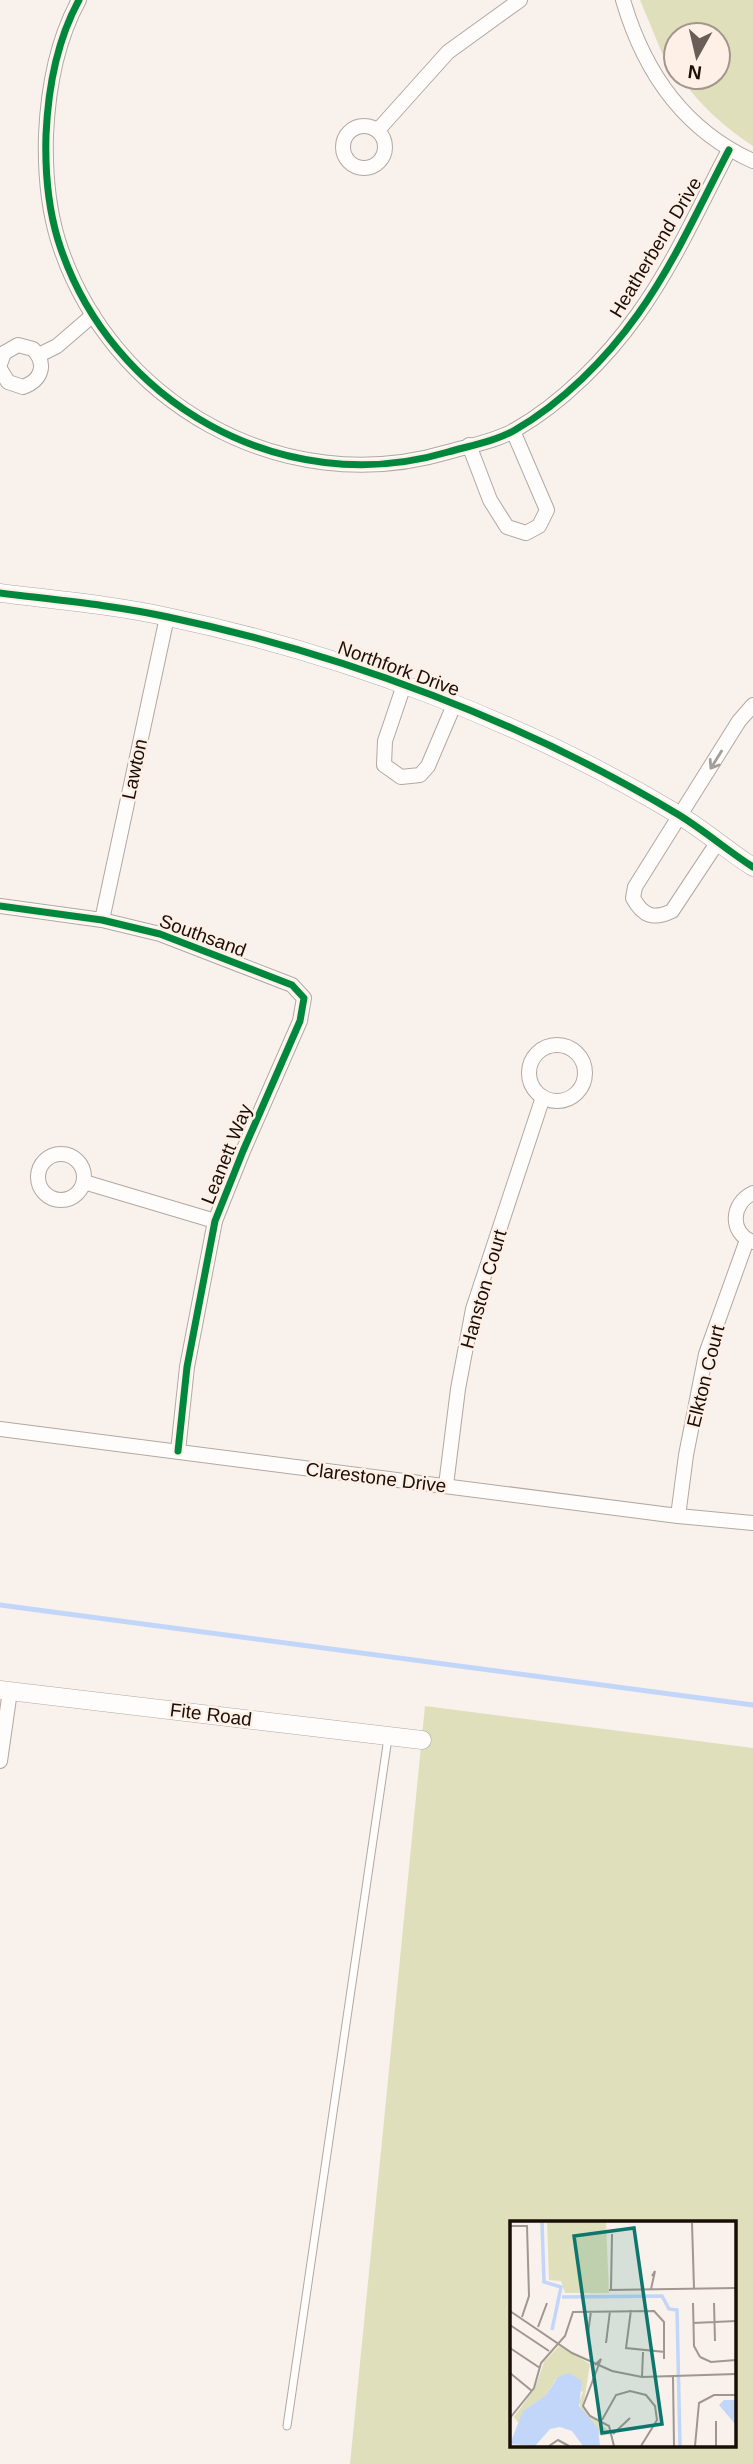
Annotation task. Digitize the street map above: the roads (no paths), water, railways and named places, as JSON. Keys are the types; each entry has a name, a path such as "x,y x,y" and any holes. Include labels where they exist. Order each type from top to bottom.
{"street":[{"name":"Heatherbend Drive","path":"79,0 57,54 47,102 46,156 49,194 57,238 69,272 93,315 122,356 145,380 203,422 257,448 338,465 368,466 423,459 513,432 575,384 604,355 638,314 678,248 729,150"},
{"path":"378,130 447,52 520,0"},
{"path":"623,0 653,75 689,118 729,150 753,161"},
{"path":"39,355 57,346 93,315"},
{"path":"18,345 26,345 39,355 41,371 32,384 15,386 8,383 0,367 4,353 18,345"},
{"path":"469,445 490,499 507,527 526,533 539,526 547,510 513,432"},
{"name":"Northfork Drive","path":"0,593 167,617 322,657 404,685 586,765 681,816 717,843 751,862"},
{"name":"Lawton","path":"102,920 167,617"},
{"path":"404,685 385,741 384,765 401,777 420,775 428,766 454,705"},
{"path":"717,843 672,911 660,917 648,915 633,898 635,887 739,721 753,705"},
{"name":"Southsand","path":"0,906 102,920 160,934 292,985 304,998"},
{"name":"Leanett Way","path":"178,1451 187,1367 215,1221 300,1021 304,998"},
{"name":"Hanston Court","path":"446,1485 458,1390 473,1310 543,1097"},
{"path":"84,1182 215,1221"},
{"name":"Elkton Court","path":"678,1516 686,1455 706,1354 750,1241 740,1233 735,1213 739,1203 753,1193"},
{"name":"Clarestone Drive","path":"0,1429 678,1516 753,1523"},
{"path":"0,1761 5,1690"},
{"name":"Fite Road","path":"5,1690 422,1740"}],"lane":[{"path":"287,2426 388,1735"}],"waterway":[{"path":"0,1605 753,1705"}]}
